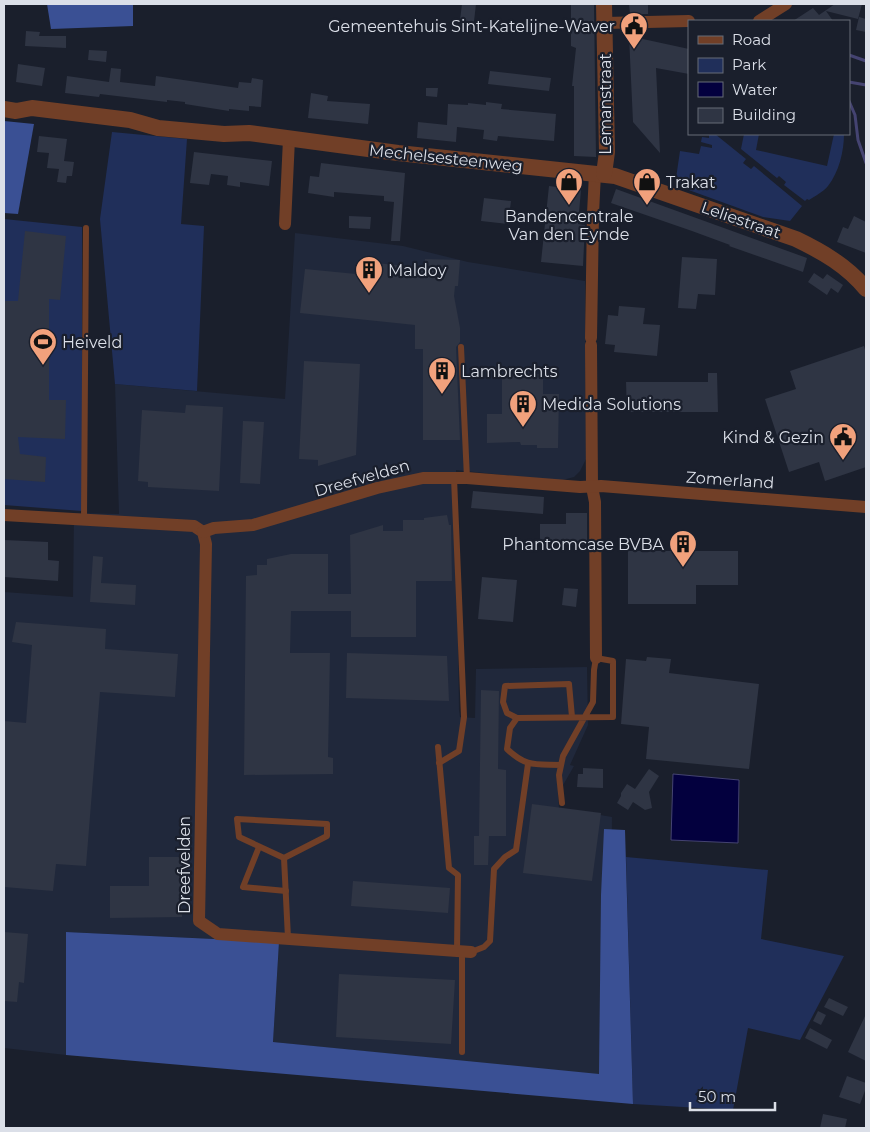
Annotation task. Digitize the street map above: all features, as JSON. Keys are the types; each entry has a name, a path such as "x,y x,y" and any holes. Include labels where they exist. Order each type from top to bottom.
{"street":[{"name":"Lemanstraat","path":"599,174 607,152 604,4"},
{"path":"761,20 786,4"},
{"path":"605,23 688,21"},
{"name":"Mechelsesteenweg","path":"4,109 16,111 32,108 130,120 158,128 224,134 249,133 504,165 599,174"},
{"path":"285,224 289,139"},
{"path":"596,658 591,342 593,196 599,174"},
{"name":"Leliestraat","path":"599,174 615,176 796,239 823,252 836,261 855,276 866,289"},
{"name":"Dreefvelden","path":"202,532 214,528 254,525 402,482 423,478 467,478 592,487"},
{"name":"Zomerland","path":"592,487 601,486 866,507"},
{"name":"Dreefvelden","path":"4,516 194,526 202,532 206,544 199,921 218,934 464,951"}],"lane":[{"path":"84,520 86,228"},
{"path":"461,347 467,478"},
{"path":"439,762 459,751 464,717 454,478"},
{"path":"562,803 559,774 561,764 563,756 584,717 592,702 596,658 613,661 613,717 584,717 572,717 516,718 507,713 503,702 505,686 569,684 572,717"},
{"path":"516,718 510,728 507,749 518,759 528,764 561,764"},
{"path":"438,747 448,868 458,875 464,951 462,1052"},
{"path":"464,951 484,947 490,941 494,869 505,857 516,850 528,764"},
{"path":"237,819 327,824 327,836 284,858 239,837 237,819"},
{"path":"259,847 243,887 286,891"},
{"path":"284,858 288,938"}],"shaded area":[{"path":"47,4 133,4 133,26 51,29"},
{"path":"4,121 34,124 18,214 4,213"},
{"path":"295,233 403,246 468,262 585,281 586,459 580,471 574,477 559,481 456,470 459,710 460,717 475,718 476,669 587,667 588,725 570,765 574,766 558,794 559,808 612,817 609,1090 470,1062 273,1042 279,942 67,932 66,1055 4,1048 4,592 73,597 74,513 119,514 115,384 285,399"},
{"path":"604,829 625,830 633,1104 66,1055 66,932 279,942 273,1042 599,1074 601,895"}],"green space":[{"path":"112,132 187,139 181,224 204,226 197,391 115,384 100,219"},
{"path":"709,135 716,135 746,159 743,163 751,169 754,166 802,206 790,221 763,217 675,185 680,151 699,154 701,146 712,148 712,145 701,142 702,137 709,138"},
{"path":"744,135 759,135 756,150 827,166 834,135 844,135 840,161 832,180 821,192 805,201 784,185 786,182 779,176 777,178 741,149"},
{"name":"Heiveld","path":"4,219 82,227 82,511 4,505"},
{"path":"626,857 768,870 761,939 844,956 800,1040 748,1028 733,1110 633,1104"}],"water":[{"path":"673,774 739,780 738,843 671,840"}],"building":[{"path":"462,4 476,4 473,30 459,28"},
{"path":"571,4 594,4 596,157 574,156 574,86 572,86 576,48 571,46"},
{"path":"629,4 648,4 648,14 630,14"},
{"path":"835,4 862,4 858,19 826,11 832,20 795,20 813,8 819,15"},
{"path":"859,17 866,19 866,32 856,30"},
{"path":"26,31 40,32 39,36 66,36 66,48 25,46"},
{"path":"629,36 688,49 688,74 656,68 660,153 633,122"},
{"path":"89,50 107,51 106,62 88,60"},
{"path":"18,64 45,68 42,86 16,82"},
{"path":"111,68 121,69 120,82 155,86 156,76 238,88 239,82 251,83 252,78 263,80 261,107 249,106 249,111 229,109 229,111 167,100 167,102 100,94 99,97 65,93 67,76 109,82"},
{"path":"490,71 551,78 549,91 488,84"},
{"path":"426,88 438,88 437,97 426,96"},
{"path":"311,93 328,96 327,101 370,104 368,124 308,118"},
{"path":"486,102 502,104 501,109 556,114 554,141 498,136 497,141 483,139 484,130 457,127 456,142 417,138 418,122 447,125 448,104 468,105 468,103 486,105"},
{"path":"39,136 67,139 64,161 74,162 72,176 67,176 66,183 57,182 59,169 47,168 49,153 37,152"},
{"path":"194,152 272,161 269,186 240,182 240,187 227,185 228,176 211,174 209,185 190,183"},
{"path":"321,163 405,173 400,241 391,241 394,202 384,201 384,196 334,192 334,197 308,193 310,176 319,177"},
{"path":"549,186 581,190 578,224 585,225 583,266 541,262"},
{"path":"616,189 807,258 803,272 611,203"},
{"path":"484,198 511,201 508,224 481,221"},
{"path":"349,216 371,217 370,229 349,228"},
{"path":"854,216 866,222 866,253 837,242 843,227 848,229"},
{"path":"25,231 66,236 60,300 49,299 49,400 66,400 65,439 18,437 20,454 46,457 45,482 4,479 4,301 18,301"},
{"path":"682,257 717,259 715,295 698,294 696,309 678,308"},
{"path":"425,259 460,260 458,286 455,286 454,296 460,328 460,342 456,347 460,440 423,440 423,349 415,349 415,325 300,313 305,269 356,274 357,261 424,268"},
{"path":"814,273 823,279 827,274 843,285 838,293 831,288 827,295 808,282"},
{"path":"619,306 645,308 643,324 660,325 657,356 614,352 615,345 605,344 608,315 618,316"},
{"path":"864,346 866,353 866,467 825,481 819,462 789,472 765,399 796,389 790,371"},
{"path":"304,361 360,364 356,455 318,466 318,460 299,459"},
{"path":"708,373 717,373 718,412 627,412 626,382 708,382"},
{"path":"502,374 543,374 543,394 559,394 558,448 537,448 537,445 521,445 520,442 487,443 487,414 502,414"},
{"path":"186,405 223,407 219,491 148,487 148,482 138,481 142,410 185,413"},
{"path":"243,421 264,422 260,484 240,483"},
{"path":"473,491 544,497 543,514 471,508"},
{"path":"566,513 587,513 587,545 540,544 540,524 566,524"},
{"path":"447,515 449,525 451,525 452,581 416,581 416,637 351,637 351,611 291,611 290,653 330,653 328,757 333,758 333,774 244,775 246,576 257,575 257,565 267,565 267,559 291,554 328,554 328,594 351,594 350,535 383,525 383,531 403,531 403,520 424,520 424,518"},
{"path":"4,540 48,542 48,560 59,561 58,581 4,577"},
{"name":"Phantomcase BVBA","path":"628,551 738,551 738,585 696,585 696,604 628,604"},
{"path":"93,556 103,557 101,583 136,585 135,605 90,602"},
{"path":"482,577 517,580 513,622 478,619"},
{"path":"564,588 578,589 576,607 562,605"},
{"path":"16,622 106,629 105,649 178,654 175,697 100,692 86,866 56,864 53,891 4,887 4,721 26,723 32,645 12,642"},
{"path":"347,653 447,656 449,701 346,698"},
{"path":"647,657 671,659 669,673 759,684 749,769 646,759 649,727 621,724 626,659 646,661"},
{"path":"481,690 499,691 498,769 506,770 506,836 489,836 488,865 474,865 474,836 479,836"},
{"path":"583,768 603,769 603,788 577,787 578,774 583,774"},
{"path":"649,769 659,776 649,792 652,808 645,810 633,802 628,810 617,803 627,784 635,789"},
{"path":"532,804 601,813 592,881 523,873"},
{"path":"149,857 182,857 182,917 110,918 110,886 149,886"},
{"path":"353,881 450,888 448,913 351,906"},
{"path":"4,932 28,934 24,983 19,982 17,1002 4,1001"},
{"path":"339,974 455,980 451,1044 336,1037"},
{"path":"829,998 848,1007 843,1016 824,1007"},
{"path":"818,1011 826,1015 821,1025 813,1021"},
{"path":"866,1014 866,1061 848,1052"},
{"path":"810,1028 832,1040 827,1049 805,1038"},
{"path":"847,1076 866,1083 860,1104 839,1097"},
{"path":"823,1114 847,1119 845,1128 820,1128"}],"waterway":[{"path":"850,55 866,61"},
{"path":"850,82 866,85"},
{"path":"850,103 855,115 858,140 866,163"}],"place":[{"name":"Gemeentehuis Sint-Katelijne-Waver","path":"634,50"},
{"name":"Bandencentrale Van den Eynde","path":"569,206"},
{"name":"Trakat","path":"647,206"},
{"name":"Maldoy","path":"369,294"},
{"name":"Heiveld","path":"43,366"},
{"name":"Lambrechts","path":"442,395"},
{"name":"Medida Solutions","path":"523,428"},
{"name":"Kind & Gezin","path":"843,461"},
{"name":"Phantomcase BVBA","path":"683,568"}]}
